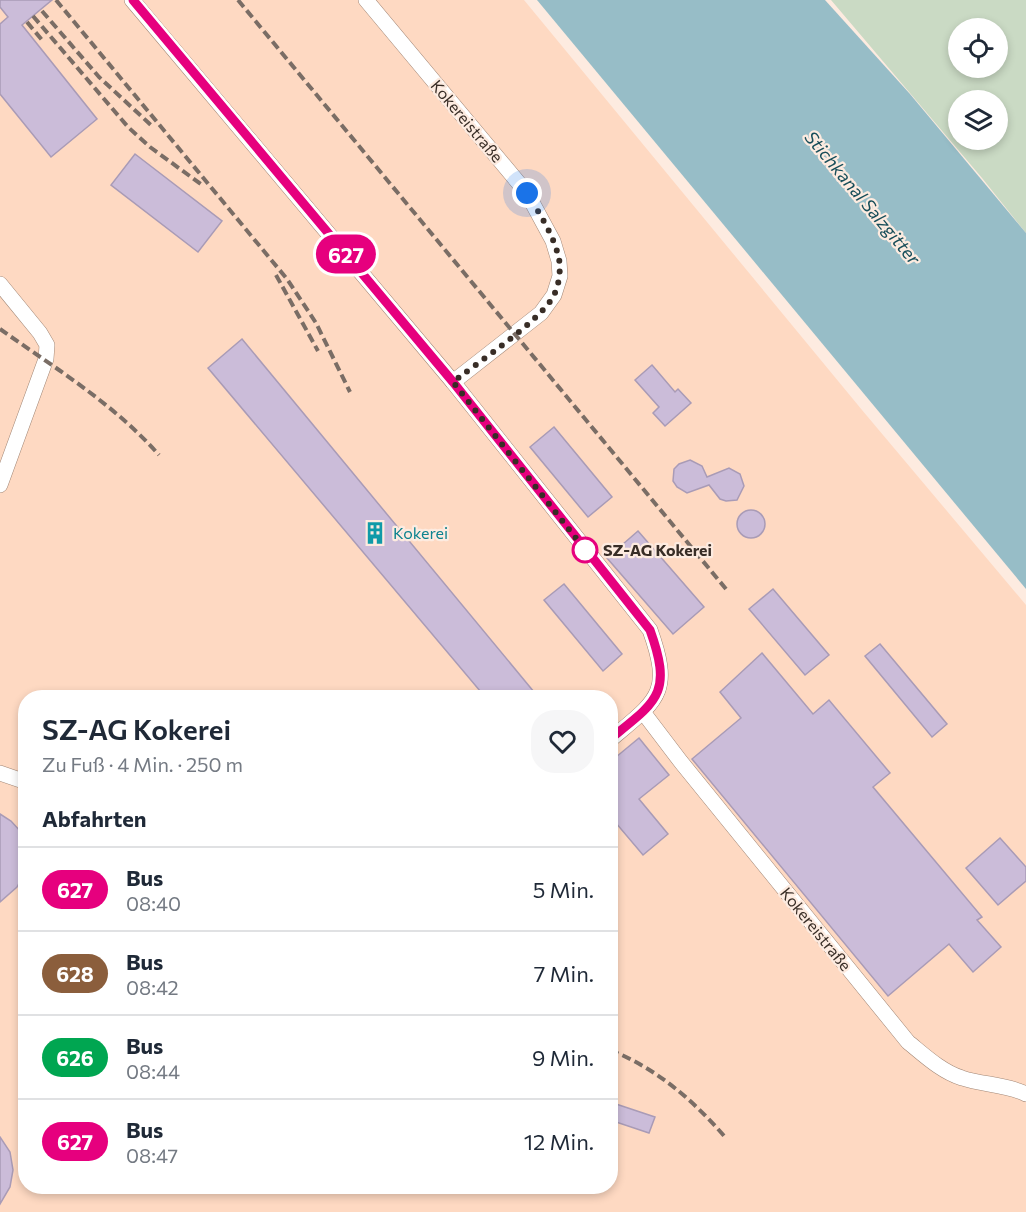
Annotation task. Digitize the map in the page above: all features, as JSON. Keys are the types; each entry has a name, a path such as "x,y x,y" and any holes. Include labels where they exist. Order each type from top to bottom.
{"lane":[{"path":"132,0 453,382 650,630 658,653 660,686 655,700 618,733"},
{"name":"Kokereistraße","path":"366,0 527,193 553,241 559,261 560,276 554,295 541,313 453,382"},
{"path":"0,284 47,345 46,359 0,485"},
{"name":"Kokereistraße","path":"643,712 908,1042 941,1068 962,1078 1016,1089 1026,1094"},
{"path":"0,773 18,779"}],"shaded area":[{"path":"0,0 524,0 1026,605 1026,1212 0,1212"}],"green space":[{"path":"831,0 1026,0 1026,233 958,150 1008,150 1008,90 948,90 948,138"}],"water":[{"name":"Stichkanal Salzgitter","path":"537,0 825,0 948,140 948,150 957,150 1026,233 1026,589"}],"building":[{"path":"0,0 52,0 22,25 97,119 51,157 0,94 0,24 8,17 0,7"},
{"path":"135,154 222,221 198,252 111,185"},
{"name":"Kokerei","path":"242,339 532,690 479,690 208,368"},
{"path":"652,365 675,392 678,389 691,403 665,426 653,413 659,407 635,380"},
{"path":"554,427 612,497 588,517 530,447"},
{"path":"690,460 702,466 707,477 729,468 740,474 744,486 737,500 720,499 709,485 687,493 677,487 673,481 674,469 679,464"},
{"path":"751,510 761,514 765,524 761,534 751,538 741,534 737,524 741,514"},
{"path":"638,531 704,607 673,634 607,558"},
{"path":"564,584 622,654 603,671 544,600"},
{"path":"773,589 829,655 805,675 749,609"},
{"path":"880,644 947,724 932,737 865,656"},
{"path":"762,653 813,714 829,700 890,773 873,787 982,917 977,920 1001,947 973,972 949,944 888,996 692,759 741,718 720,692"},
{"path":"639,738 669,775 639,799 668,834 643,855 618,825 618,755"},
{"path":"0,814 18,829 18,885 0,902"},
{"path":"1000,838 1026,867 1026,881 998,905 966,868"},
{"path":"618,1105 655,1117 649,1133 618,1123"},
{"path":"0,1137 10,1152 13,1170 10,1187 0,1204"}],"railway":[{"path":"56,0 287,279 316,323 350,392"},
{"path":"238,0 726,589"},
{"path":"42,11 99,77 153,127"},
{"path":"33,16 128,127 150,147 202,185"},
{"path":"27,22 42,40"},
{"path":"276,275 318,351"},
{"path":"0,329 103,403 123,419 159,455"},
{"path":"618,1053 643,1066 673,1086 725,1137"}],"bus line":[{"name":"627","path":"133,0 453,382 650,630 658,653 660,686 655,700 618,732"}],"place":[{"name":"Kokerei","path":"375,533"},
{"name":"SZ-AG Kokerei","path":"585,550"}],"route":[{"path":"527,193 553,241 559,261 560,276 554,295 541,313 453,382 585,550"}]}
